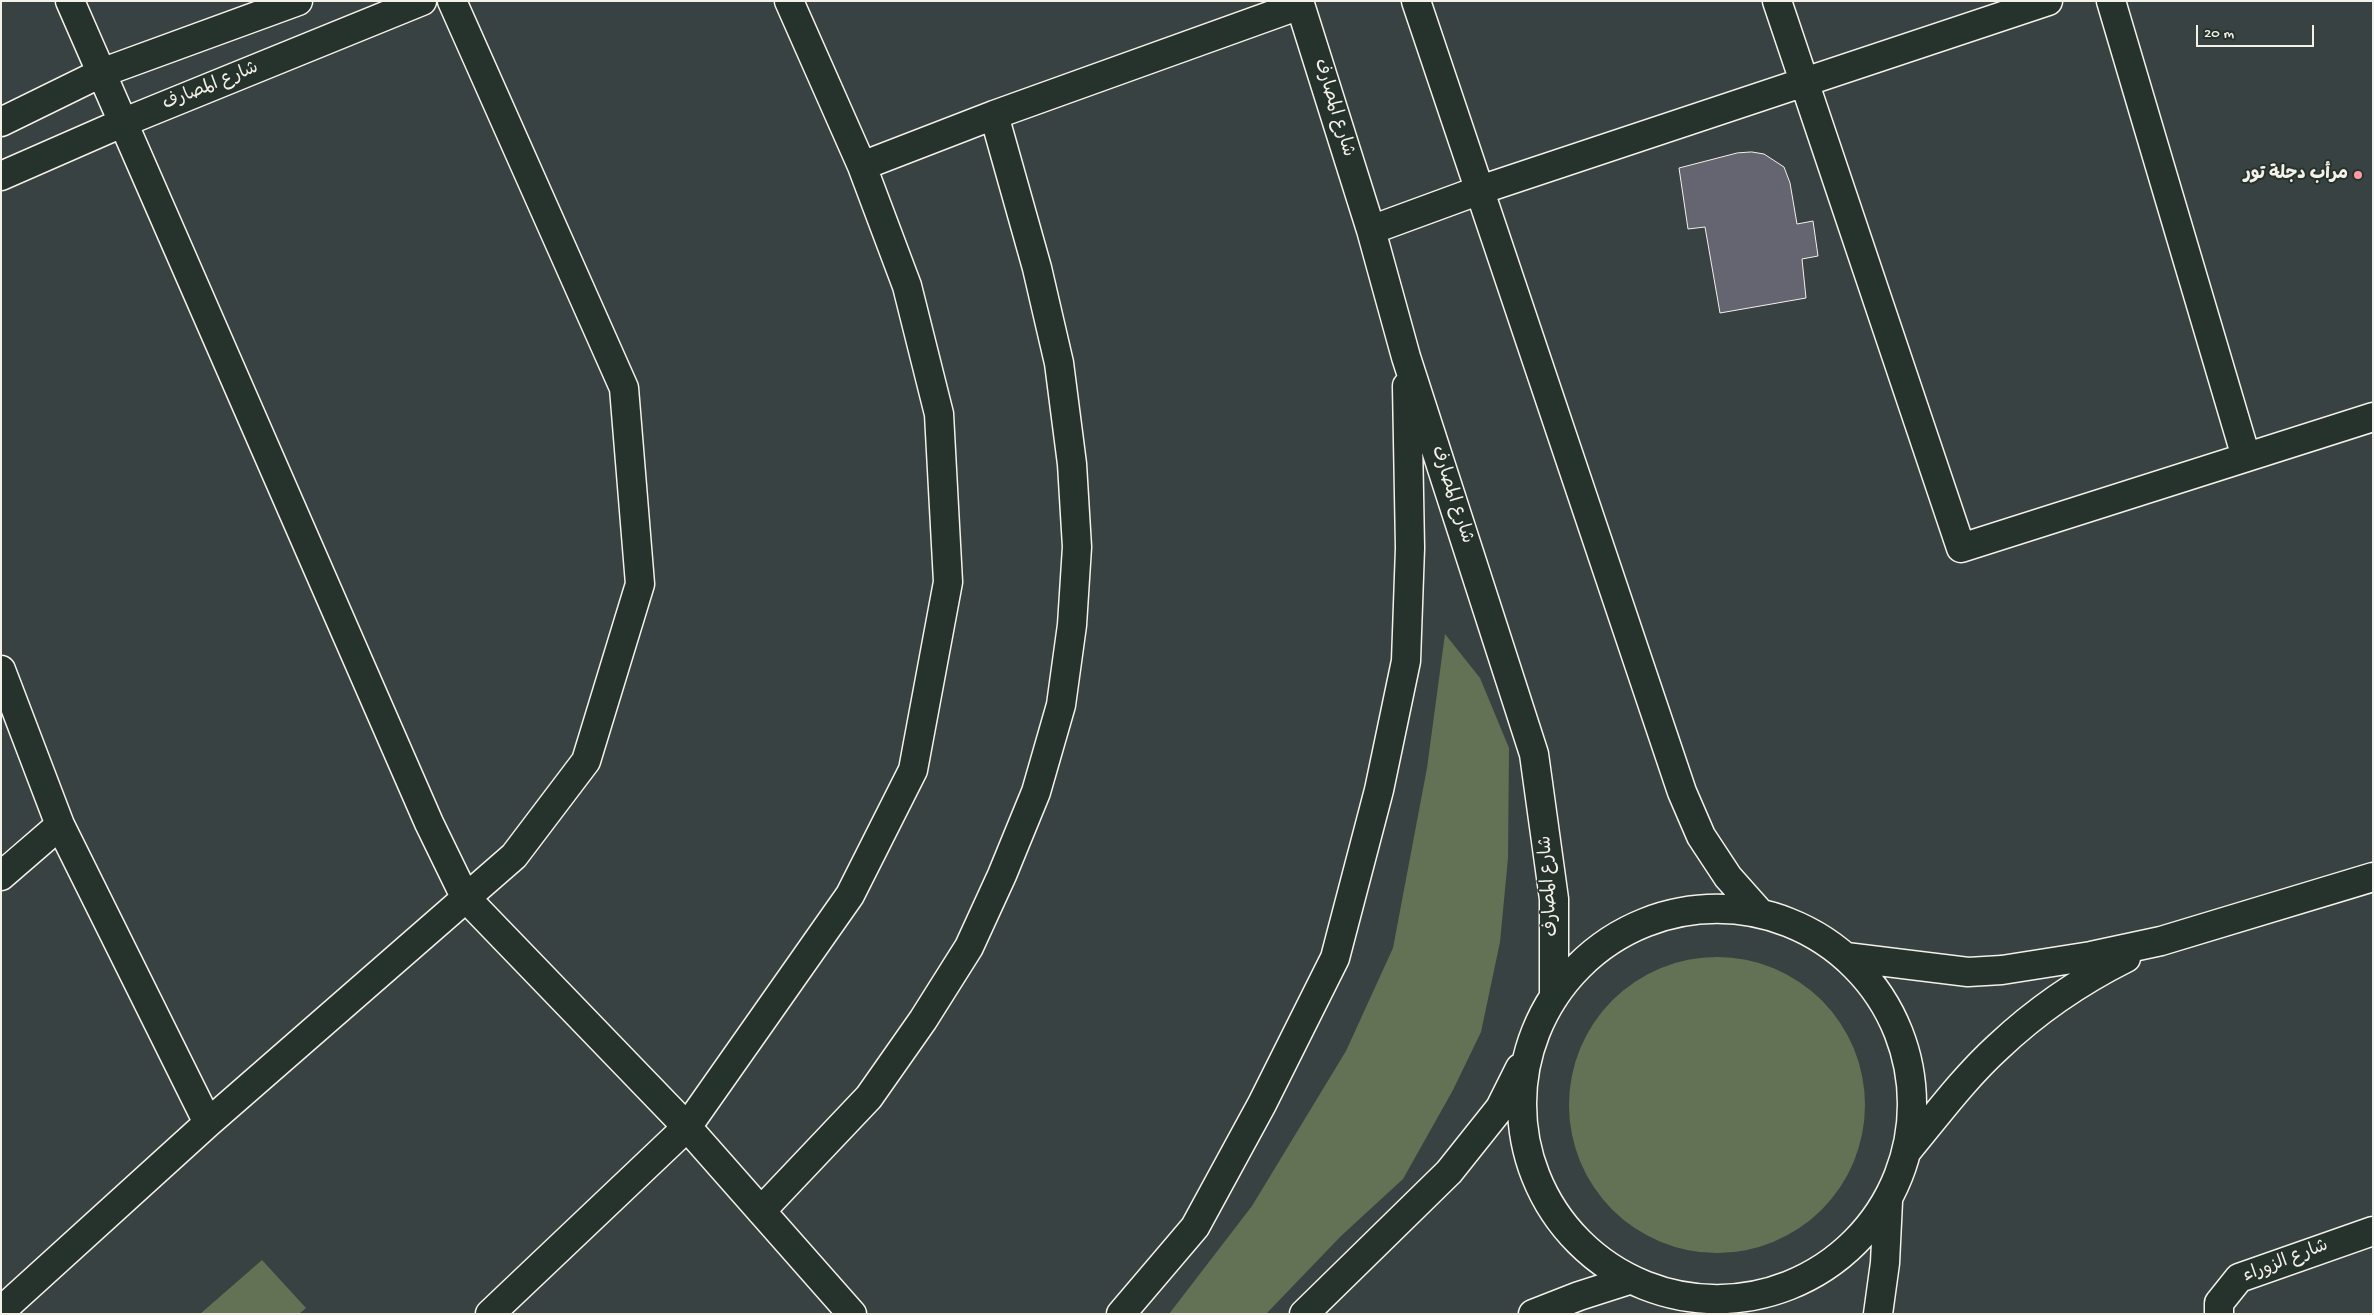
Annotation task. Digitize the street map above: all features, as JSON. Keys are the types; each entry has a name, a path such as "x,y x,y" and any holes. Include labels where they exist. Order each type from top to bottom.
{"street":[{"path":"70,1 429,823 465,897 687,1127 852,1314"},
{"path":"1,122 101,73 298,1"},
{"name":"شارع المصارف","path":"1,176 122,123 422,1"},
{"path":"10,1303 208,1123 514,856 586,761 640,584 624,388 452,1"},
{"path":"490,1314 687,1127 850,895 912,770 948,582 939,414 907,286 862,166 789,1"},
{"path":"1416,1 1682,792 1701,836 1728,877 1760,913"},
{"path":"1777,1 1961,548 2373,417"},
{"path":"1371,230 1480,190 2048,1"},
{"path":"2111,1 2246,457"},
{"path":"862,166 994,115 1300,3"},
{"name":"شارع المصارف","path":"1300,3 1371,230 1406,357 1534,754 1546,827 1554,899 1554,997"},
{"path":"761,1211 869,1097 969,947 1002,876 1036,792 1061,705 1072,625 1077,547 1072,464 1059,363 1037,268 994,115"},
{"path":"1121,1314 1195,1226 1262,1104 1335,958 1379,790 1406,661 1410,548 1406,357"},
{"path":"1,670 60,825 208,1123"},
{"path":"1,876 60,825"},
{"path":"1846,957 1968,972 2002,970 2091,956 2161,941 2373,877"},
{"path":"1304,1314 1449,1172 1500,1108 1529,1051 1540,1023 1554,997 1572,973 1593,953 1618,936 1644,923 1672,913 1701,909 1732,909 1760,913 1806,930 1827,942 1846,957 1878,992 1899,1034 1911,1080 1911,1127 1907,1151 1888,1200 1872,1225 1851,1248 1828,1266 1788,1287 1745,1299 1716,1301 1686,1298 1656,1291 1629,1280 1604,1264 1580,1245 1561,1222 1545,1197 1533,1169 1525,1140 1522,1110 1523,1080 1529,1051"},
{"path":"1907,1151 1997,1047 2035,1016 2097,972 2161,941"},
{"path":"1878,1314 1885,1263 1888,1200"},
{"name":"شارع الزوراء","path":"2219,1314 2219,1303 2239,1278 2373,1231"},
{"path":"1533,1314 1579,1296 1629,1280"},
{"path":"1656,1291 1686,1314"}],"green space":[{"path":"1445,634 1480,678 1509,748 1508,858 1500,942 1481,1032 1453,1090 1403,1179 1341,1236 1266,1314 1169,1314 1252,1206 1346,1051 1393,948 1427,768"},
{"path":"1702,957 1732,957 1760,963 1787,974 1811,990 1832,1011 1848,1035 1859,1062 1865,1090 1863,1134 1848,1175 1832,1199 1811,1220 1787,1236 1760,1247 1732,1253 1702,1253 1674,1247 1647,1236 1623,1220 1602,1199 1586,1175 1575,1148 1569,1120 1569,1090 1575,1062 1586,1035 1602,1011 1623,990 1647,974 1674,963"},
{"path":"262,1260 306,1308 299,1314 200,1314"}],"building":[{"path":"1752,152 1764,154 1784,167 1790,183 1797,224 1813,221 1818,256 1802,259 1806,298 1720,313 1705,227 1688,229 1679,168 1737,153"}],"place":[{"name":"مرأب دجلة تور","path":"2358,175"}]}
